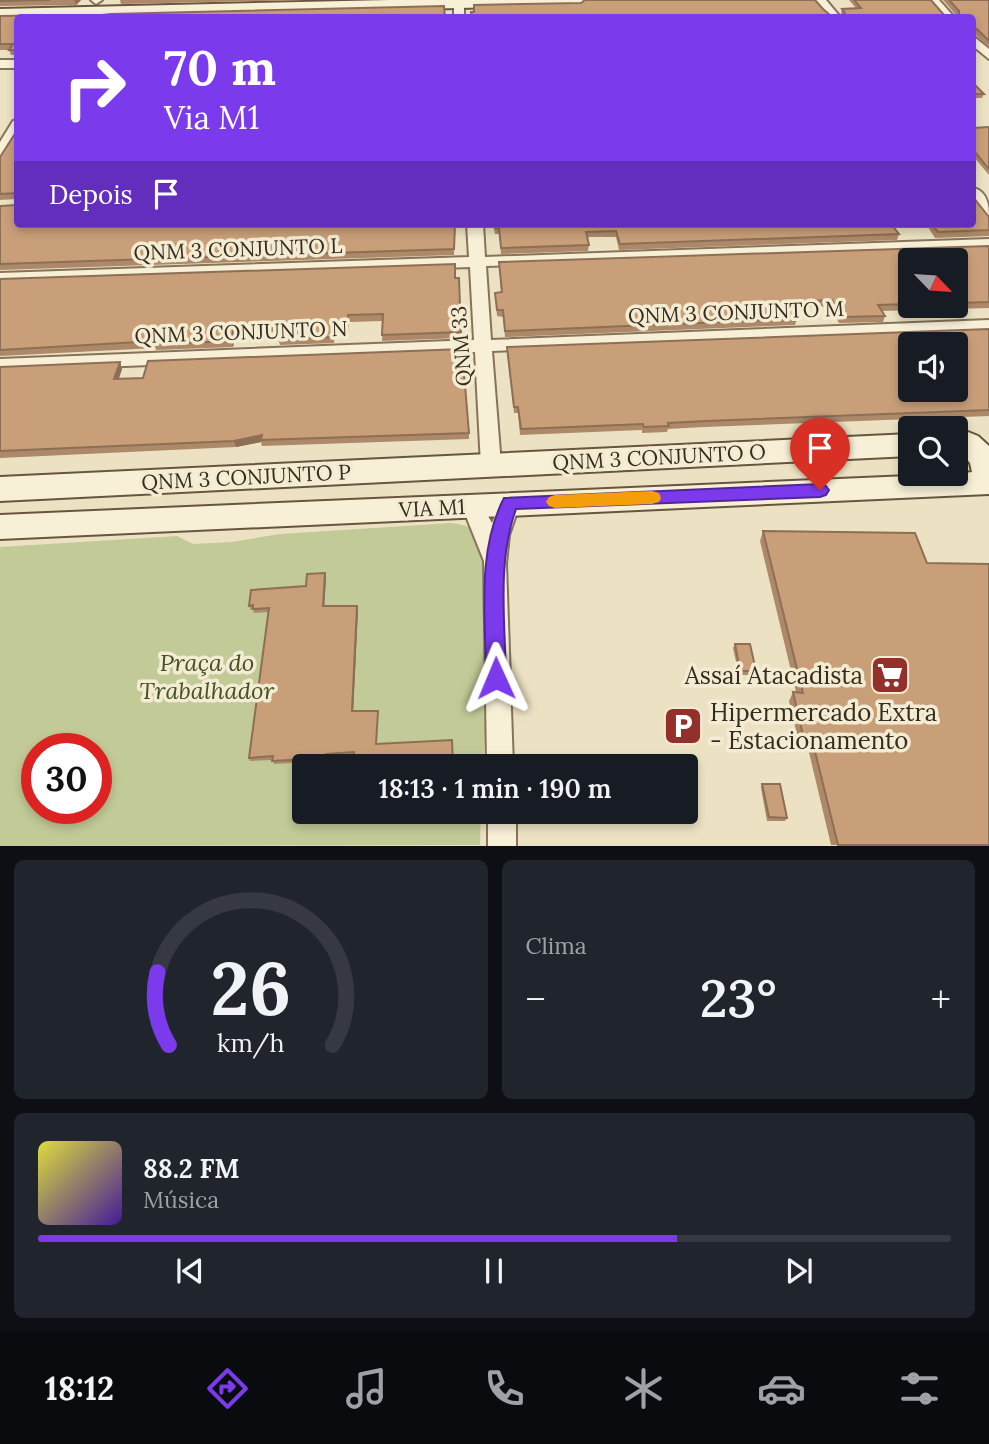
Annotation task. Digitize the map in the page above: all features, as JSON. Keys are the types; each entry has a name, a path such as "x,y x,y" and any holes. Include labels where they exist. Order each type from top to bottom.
{"main road":[{"path":"0,4 91,8 147,0"},
{"path":"0,14 91,8 279,4 459,10 581,0"},
{"path":"971,443 982,455 989,470 988,483"},
{"name":"QNM 3 CONJUNTO O","path":"491,465 898,446"},
{"name":"QNM 3 CONJUNTO P","path":"0,489 491,465"},
{"path":"168,520 157,509 160,499 171,491 221,486 269,476"},
{"name":"VIA M1","path":"0,527 988,483"},
{"path":"42,526 71,516 110,509 119,501 120,491 117,487 105,484"}],"street":[{"path":"820,0 832,14"},
{"path":"933,0 946,14"},
{"path":"976,34 989,55"},
{"path":"1,151 14,130"},
{"path":"976,196 989,212"},
{"name":"QNM 33","path":"475,228 491,465"},
{"name":"QNM 3 CONJUNTO L","path":"0,278 989,244"},
{"name":"QNM 3 CONJUNTO M","path":"485,344 989,326"},
{"name":"QNM 3 CONJUNTO N","path":"0,365 485,344"},
{"path":"500,754 495,564 498,535 510,503"},
{"path":"472,506 487,536 495,564"},
{"path":"502,824 502,845"}],"green space":[{"name":"Praça do Trabalhador","path":"452,523 470,527 477,532 483,540 489,668 484,754 292,754 292,824 481,824 480,845 0,846 0,547 177,536 193,544 232,542 280,534"}],"building":[{"path":"585,0 815,0 829,14 471,12 474,12 474,5 581,3"},
{"path":"854,0 931,0 943,14 844,14 842,9 861,8"},
{"path":"949,0 989,0 989,41 977,29 976,14 959,14"},
{"path":"444,6 445,14 111,14"},
{"path":"0,16 14,16 14,50 9,50 13,44 0,44"},
{"path":"976,86 984,94 976,94"},
{"path":"989,127 989,169 976,154 976,128"},
{"path":"14,135 14,193 0,194 0,157"},
{"path":"976,201 989,217 989,230 938,232 935,228 976,228"},
{"path":"14,205 14,228 455,228 454,249 0,264 0,206"},
{"path":"499,228 894,228 899,234 620,244 616,231 586,232 589,245 501,248"},
{"path":"989,246 989,302 968,303 968,248 928,248"},
{"path":"898,249 898,304 878,305 885,316 841,317 832,300 789,302 797,319 505,331 503,310 497,310 495,293 502,292 499,262"},
{"path":"455,264 455,278 459,278 461,332 382,335 383,314 348,315 348,325 334,326 333,337 278,339 274,326 234,327 231,341 154,344 155,341 0,350 0,279"},
{"path":"989,329 989,410 668,423 669,426 644,427 643,424 521,429 518,407 514,407 507,347 898,332 898,402 968,402 968,332 909,332"},
{"path":"462,349 469,433 261,440 262,435 234,441 0,451 0,367 120,362 114,379 143,378 148,361"},
{"name":"Assaí Atacadista","path":"763,531 915,533 927,563 989,564 989,845 838,845 811,735 803,735 793,692 803,693"},
{"path":"325,573 323,606 357,606 352,711 378,711 376,744 452,740 453,754 354,752 292,754 292,760 272,761 273,756 249,758 269,608 253,609 253,605 249,606 251,590 306,586 307,574"},
{"path":"735,644 750,644 756,671 740,671"},
{"path":"762,784 780,784 787,818 769,817"}],"slow traffic":[{"path":"555,502 652,498"}],"place":[{"name":"Assaí Atacadista","path":"890,675"},
{"name":"Hipermercado Extra - Estacionamento","path":"683,726"}],"route":[{"path":"496,678 495,564 498,535 510,503 820,490"}]}
